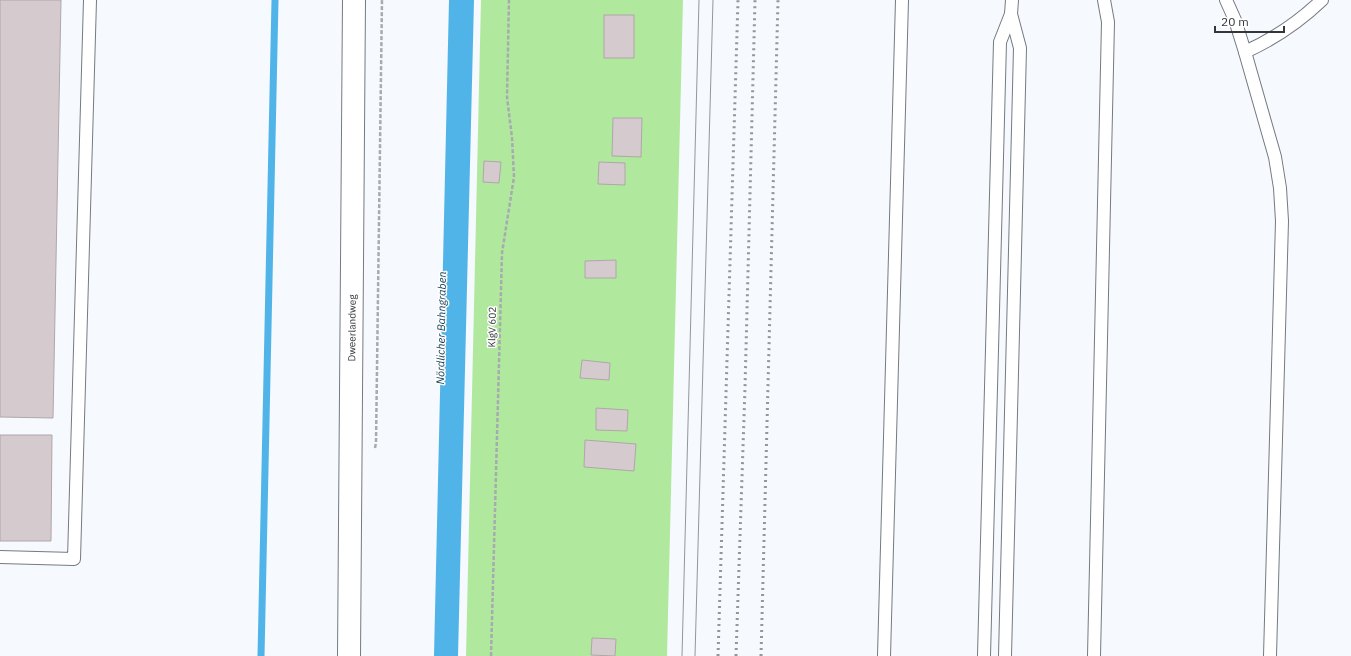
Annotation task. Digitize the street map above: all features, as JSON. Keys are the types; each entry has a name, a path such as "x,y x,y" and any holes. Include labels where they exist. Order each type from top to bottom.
{"street":[{"name":"Dweerlandweg","path":"349,656 354,0"}],"lane":[{"path":"0,557 74,559 90,0"},
{"path":"884,656 902,0"},
{"path":"984,656 1000,42 1010,14 1012,0"},
{"path":"1094,656 1108,22 1104,0"},
{"path":"1226,0 1235,20 1245,52 1275,157 1280,188 1282,221 1270,656"},
{"path":"1245,52 1268,41 1296,23 1322,0"},
{"path":"1005,656 1020,48 1010,14"}],"path":[{"name":"KlgV 602","path":"492,656 502,253 514,177 512,138 507,97 509,0"}],"green space":[{"path":"481,0 683,0 667,656 466,656"}],"water":[{"path":"449,0 474,0 458,656 434,656"}],"building":[{"path":"0,0 61,0 53,418 0,417"},
{"path":"604,15 634,15 634,58 604,58"},
{"path":"613,118 642,118 641,157 612,156"},
{"path":"484,161 501,162 499,183 483,182"},
{"path":"599,162 625,163 625,185 598,184"},
{"path":"616,260 616,278 585,278 585,261"},
{"path":"582,360 610,363 609,380 580,378"},
{"path":"596,408 628,410 627,431 596,430"},
{"path":"0,435 52,435 51,541 0,541"},
{"path":"585,440 636,444 634,471 584,467"},
{"path":"592,638 616,639 615,656 591,655"}],"waterway":[{"path":"261,656 275,0"}],"tram line":[{"path":"682,656 699,0"},
{"path":"695,656 713,0"}],"railway":[{"path":"718,656 738,0"},
{"path":"736,656 745,388 755,0"},
{"path":"761,656 778,0"}],"water label":[{"name":"Nördlicher Bahngraben","path":"441,328"}]}
